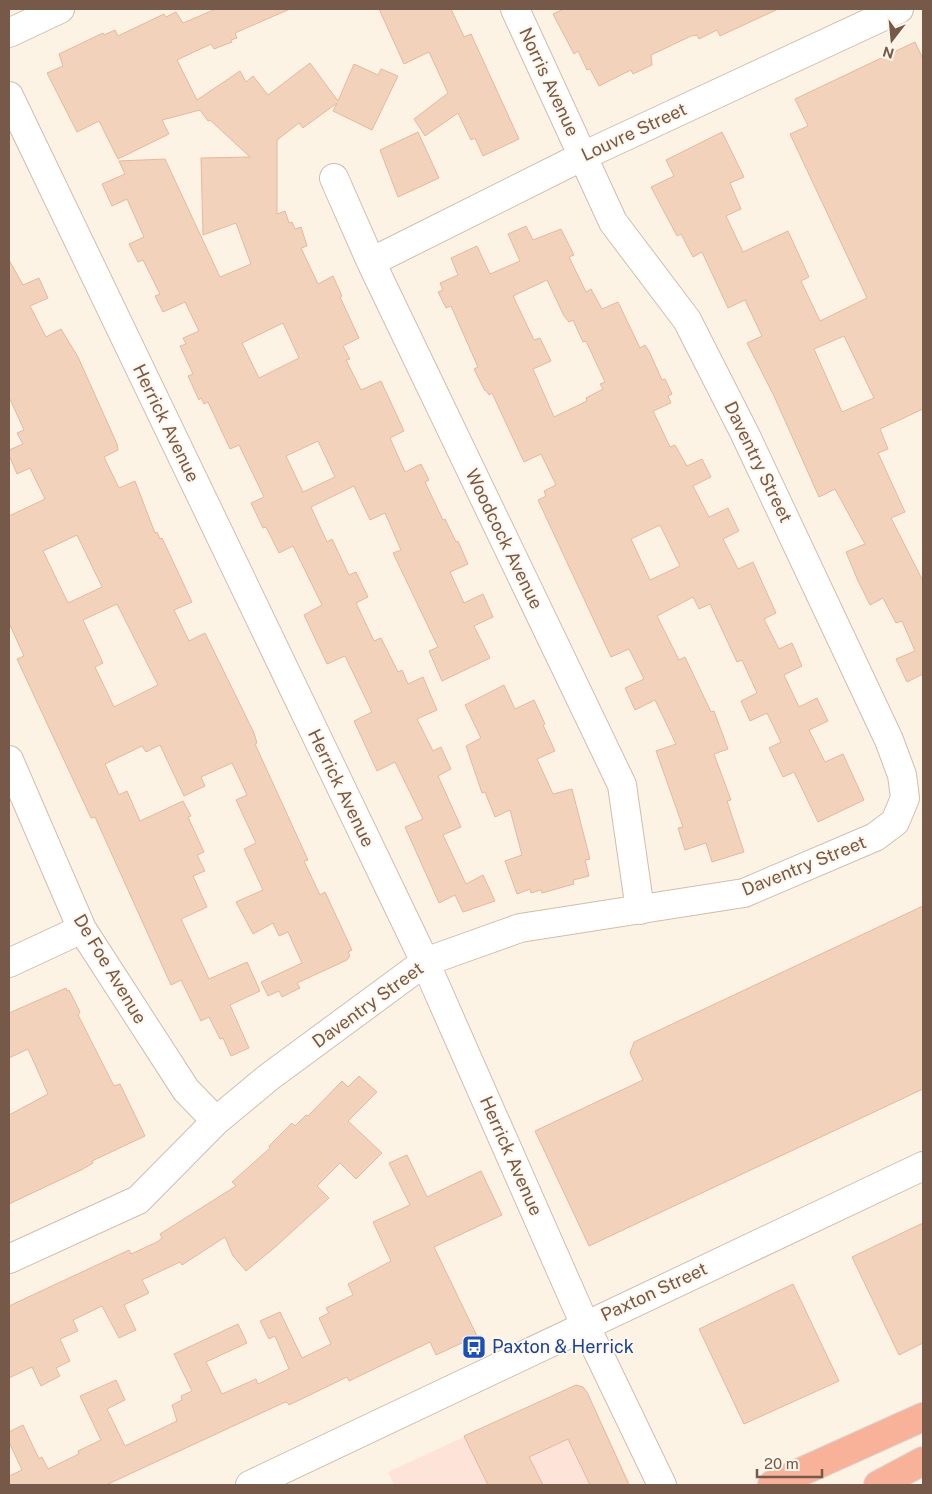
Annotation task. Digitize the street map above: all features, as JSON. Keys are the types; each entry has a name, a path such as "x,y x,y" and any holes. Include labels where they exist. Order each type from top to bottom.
{"highway":[{"path":"772,1485 923,1417"},
{"path":"878,1485 923,1461"}],"street":[{"path":"9,33 60,9"},
{"name":"Norris Avenue","path":"515,9 583,156"},
{"name":"Louvre Street","path":"371,262 583,156 899,9"},
{"name":"Herrick Avenue","path":"9,96 425,962 586,1325 662,1485"},
{"name":"Daventry Street","path":"9,1259 138,1200 216,1121 269,1077 425,962 520,928 744,893 875,837 895,822 905,798 902,775 889,740 745,434 687,320 613,222 583,156"},
{"name":"Woodcock Avenue","path":"334,178 371,262 622,785 640,910"},
{"name":"De Foe Avenue","path":"9,760 82,929 186,1090 216,1121"},
{"path":"9,963 82,929"},
{"name":"Paxton Street","path":"250,1485 923,1166"}],"shaded area":[{"path":"576,1385 583,1387 587,1392 631,1485 394,1485 388,1472"}],"building":[{"path":"216,9 290,9 235,33 237,38 231,40 232,42 214,49 211,44 177,60 197,100 240,71 246,82 253,76 268,95 310,63 338,101 354,64 378,75 381,69 398,76 372,130 333,111 337,103 303,128 299,123 277,140 277,214 285,211 289,223 292,222 295,229 301,227 307,246 301,248 318,284 333,276 342,296 340,297 359,338 343,346 350,359 346,360 361,390 381,381 404,431 390,438 405,472 421,464 429,480 425,482 443,520 445,519 456,542 458,541 468,564 450,572 464,603 483,594 493,617 474,626 490,658 442,681 429,651 438,647 393,553 401,550 385,513 370,520 354,486 311,507 327,542 332,539 349,575 356,572 368,597 356,603 374,641 381,638 398,672 402,670 408,684 423,677 437,710 417,719 433,751 441,747 451,769 438,776 461,827 443,835 466,884 483,875 495,901 463,912 455,895 439,903 405,827 423,819 395,762 377,771 354,721 372,712 345,656 327,664 304,615 322,605 293,546 279,553 266,527 263,528 251,503 264,497 239,445 230,449 208,402 204,404 201,398 199,400 188,376 193,374 180,346 186,344 183,338 199,331 185,302 163,312 155,296 160,294 143,260 138,262 129,244 144,237 127,199 112,206 102,184 125,174 119,161 165,159 220,277 251,264 236,223 203,235 201,158 250,157 210,120 208,121 200,110 162,120 169,134 118,159 99,121 77,132 47,73 63,66 59,54 103,33 104,35 115,30 118,36 164,14 166,17 176,12 183,23","holes":["283,323 299,358 259,378 242,343","318,441 335,477 303,492 286,456"]},
{"path":"379,9 451,9 464,37 471,34 519,139 483,156 475,138 471,140 458,113 425,136 414,119 448,93 429,52 404,64"},
{"path":"564,9 778,9 720,36 717,30 699,39 697,35 691,36 651,55 652,65 633,74 631,70 599,86 590,69 587,70 578,51 574,54 553,14"},
{"path":"915,42 923,59 923,409 880,429 888,449 878,453 905,512 891,518 923,581 923,674 907,682 896,659 915,651 902,621 896,623 883,598 870,605 858,581 846,552 865,544 835,489 819,497 774,396 747,343 762,336 745,300 728,308 702,252 693,257 681,234 677,236 651,187 674,176 666,160 722,132 744,177 730,183 741,209 726,216 743,252 788,231 809,277 801,281 820,321 867,298 790,134 808,126 795,99","holes":["844,336 874,398 842,412 814,349"]},
{"path":"418,132 439,178 398,197 380,150"},
{"path":"526,226 533,240 561,229 574,255 569,257 586,292 591,289 602,309 618,302 640,348 645,345 649,351 662,380 665,379 672,394 668,396 671,403 653,411 670,447 675,445 687,466 702,459 711,477 693,486 709,517 728,508 739,531 723,539 738,569 753,562 776,613 764,619 779,649 792,643 802,666 784,675 799,707 817,698 828,721 809,730 825,762 843,754 864,800 818,822 794,772 783,777 769,748 781,742 767,713 750,721 741,701 757,693 742,660 737,662 710,604 699,609 693,597 657,616 679,660 685,657 711,712 714,711 728,749 714,754 731,800 727,801 744,852 712,862 706,843 685,850 678,828 683,827 656,751 676,744 655,700 635,710 625,688 644,679 629,649 611,657 538,500 546,496 544,491 556,485 541,454 524,462 492,393 489,395 485,391 474,369 478,367 451,306 446,308 438,292 443,290 440,283 458,275 451,258 477,246 490,274 520,261 508,234","holes":["547,280 564,316 569,322 573,320 583,342 586,341 605,382 600,384 603,389 586,398 587,401 554,417 533,369 551,361 540,338 534,340 513,296","660,525 680,566 650,580 631,539"]},
{"path":"9,260 23,285 39,278 48,298 30,306 46,337 61,329 78,357 117,444 118,450 104,457 119,488 135,481 155,533 157,532 160,539 162,538 192,602 174,610 189,641 205,633 254,733 257,743 255,744 308,860 304,861 320,895 325,892 352,950 348,952 350,956 347,960 297,983 300,988 282,997 279,991 268,996 261,982 302,963 288,932 279,936 273,923 253,934 236,902 263,890 244,849 256,843 236,800 247,795 232,763 201,777 205,786 184,796 160,745 146,752 142,746 105,764 119,795 127,791 140,821 183,801 191,816 188,817 204,852 197,855 205,871 193,876 207,907 181,919 209,979 247,962 260,991 230,1005 249,1048 231,1056 223,1038 220,1039 209,1017 201,1021 181,980 171,985 95,817 91,818 17,659 24,656 9,623 9,516 45,499 30,468 17,474 9,455 9,450 23,444 17,433 24,430 9,397","holes":["77,535 102,587 68,603 43,551","117,604 158,685 114,707 95,667 103,663 83,620"]},
{"path":"504,685 515,709 534,700 555,751 537,759 553,794 572,789 590,859 585,860 589,876 573,880 574,884 542,893 541,890 531,893 530,889 517,894 505,861 522,855 510,810 495,817 485,792 482,793 466,746 481,738 465,705"},
{"path":"923,906 923,1089 589,1246 535,1131 643,1080 630,1053 634,1042"},
{"path":"66,988 67,991 69,990 80,1012 78,1015 114,1086 120,1084 145,1136 92,1161 93,1163 83,1169 9,1204 9,1115 48,1094 28,1049 9,1058 9,1013"},
{"path":"359,1076 377,1092 348,1121 382,1153 356,1179 340,1163 317,1186 329,1198 246,1271 233,1256 225,1237 182,1265 180,1262 142,1280 149,1293 124,1305 136,1330 119,1338 102,1306 73,1320 78,1331 60,1339 70,1361 56,1368 60,1376 41,1386 32,1367 9,1378 9,1306 129,1250 131,1254 157,1242 162,1238 160,1234 236,1186 232,1182 270,1148 269,1146 292,1123 295,1126 306,1115 308,1116 342,1081 348,1087"},
{"path":"407,1155 427,1197 481,1171 502,1215 434,1247 477,1336 436,1355 430,1342 349,1381 347,1377 289,1405 287,1402 283,1403 106,1485 9,1485 9,1476 22,1470 9,1442 9,1432 23,1425 39,1459 42,1457 48,1469 79,1454 78,1451 101,1440 80,1396 116,1380 125,1400 107,1409 125,1446 177,1421 172,1405 182,1400 181,1396 192,1391 174,1354 238,1324 247,1343 206,1362 222,1394 256,1379 258,1384 289,1369 275,1336 269,1339 260,1321 280,1312 302,1358 331,1344 319,1318 329,1313 326,1308 353,1295 348,1284 391,1261 373,1222 410,1205 389,1163"},
{"path":"923,1223 923,1343 899,1355 852,1257"},
{"path":"793,1284 839,1381 744,1424 699,1329"},
{"path":"576,1385 583,1387 587,1392 629,1485 590,1485 568,1439 529,1457 543,1485 488,1485 464,1436"}],"place":[{"name":"Paxton & Herrick","path":"474,1347"}]}
